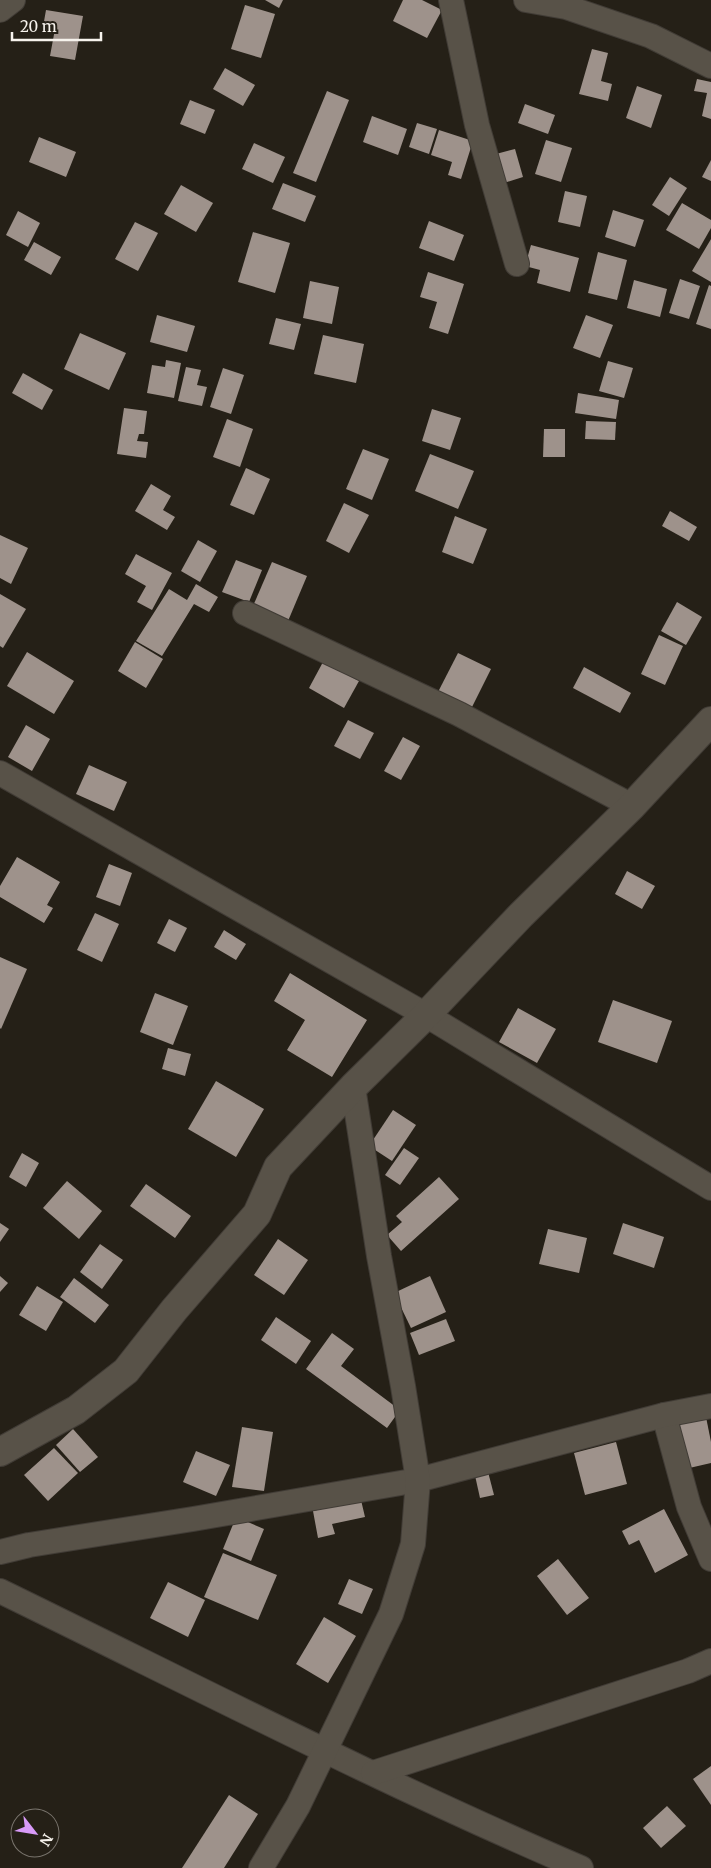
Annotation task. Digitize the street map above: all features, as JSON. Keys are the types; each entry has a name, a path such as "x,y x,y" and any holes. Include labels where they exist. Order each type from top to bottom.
{"street":[{"path":"0,10 13,0"},
{"path":"452,0 477,125 517,264"},
{"path":"526,0 566,8 651,36 711,66"},
{"path":"245,613 459,714 632,806"},
{"path":"0,1452 76,1410 126,1371 180,1302 258,1214 278,1168 521,915 632,806 710,724"},
{"path":"0,773 426,1015 711,1188"},
{"path":"262,1868 298,1806 391,1614 413,1544 418,1480 379,1256 354,1087"},
{"path":"0,1552 29,1545 418,1480 664,1414 711,1406"},
{"path":"664,1414 689,1507 711,1559"},
{"path":"0,1590 490,1829 581,1868"},
{"path":"373,1773 688,1671 711,1661"}],"building":[{"path":"265,0 283,0 279,8"},
{"path":"403,0 422,0 442,10 427,38 393,21"},
{"path":"245,5 275,14 261,58 231,49"},
{"path":"46,10 83,16 75,60 50,56 55,29 43,27"},
{"path":"592,49 608,53 601,81 612,84 608,101 579,94"},
{"path":"225,68 255,85 243,106 213,89"},
{"path":"697,79 711,82 711,119 702,116 707,93 694,91"},
{"path":"637,86 662,95 651,128 626,118"},
{"path":"327,91 349,100 316,182 293,173"},
{"path":"190,100 215,110 205,134 180,124"},
{"path":"525,104 555,115 548,134 518,123"},
{"path":"372,116 407,129 398,155 363,142"},
{"path":"417,123 437,129 429,154 409,147"},
{"path":"439,130 473,141 461,179 448,175 452,162 431,155"},
{"path":"39,137 76,152 66,177 29,162"},
{"path":"546,140 572,148 561,182 535,174"},
{"path":"254,143 285,157 273,183 242,169"},
{"path":"515,149 523,177 504,183 496,154"},
{"path":"711,160 711,181 702,177"},
{"path":"670,177 687,188 669,216 652,205"},
{"path":"283,183 316,196 305,222 272,209"},
{"path":"181,185 213,203 196,232 164,214"},
{"path":"565,191 587,196 580,227 558,222"},
{"path":"682,203 711,220 711,228 699,249 666,230"},
{"path":"613,210 644,220 635,247 605,237"},
{"path":"18,211 40,223 28,247 6,235"},
{"path":"429,221 464,235 454,261 419,248"},
{"path":"135,222 158,233 138,271 115,259"},
{"path":"253,232 290,243 275,293 238,282"},
{"path":"711,239 711,282 692,271"},
{"path":"34,242 61,257 51,275 24,260"},
{"path":"531,245 579,258 570,292 537,283 540,270 525,266"},
{"path":"598,252 627,260 617,300 588,293"},
{"path":"428,272 464,284 448,334 429,328 437,302 420,297"},
{"path":"680,279 700,286 689,319 669,313"},
{"path":"634,280 667,289 660,317 627,308"},
{"path":"310,281 339,287 332,324 303,318"},
{"path":"709,285 711,286 711,329 696,324"},
{"path":"157,315 195,326 187,352 150,342"},
{"path":"586,315 613,325 600,358 573,348"},
{"path":"276,318 301,324 294,350 269,344"},
{"path":"80,333 126,353 109,390 64,369"},
{"path":"323,335 364,344 356,383 314,374"},
{"path":"166,360 181,363 174,398 147,393 152,365 165,367"},
{"path":"608,361 633,368 624,398 599,391"},
{"path":"186,367 201,370 197,385 207,387 202,406 178,401"},
{"path":"223,368 244,375 231,414 210,407"},
{"path":"23,373 53,390 42,410 12,393"},
{"path":"578,393 619,400 616,419 575,413"},
{"path":"124,408 147,411 144,434 139,434 137,441 148,442 146,458 117,454"},
{"path":"432,409 461,418 450,450 422,441"},
{"path":"227,419 253,429 240,467 213,457"},
{"path":"586,421 616,422 615,440 585,439"},
{"path":"544,429 565,429 565,457 543,457"},
{"path":"363,449 389,459 372,500 346,489"},
{"path":"430,454 474,471 458,509 415,491"},
{"path":"246,468 270,479 254,515 230,505"},
{"path":"151,484 171,496 163,510 175,517 167,530 135,511"},
{"path":"344,503 369,515 349,553 326,541"},
{"path":"670,511 697,527 689,541 662,526"},
{"path":"455,516 487,529 473,564 442,552"},
{"path":"0,535 28,548 11,584 0,578"},
{"path":"198,540 217,551 200,582 181,571"},
{"path":"136,554 172,573 152,610 137,602 146,586 125,574"},
{"path":"236,560 262,570 249,602 222,592"},
{"path":"272,562 307,576 288,621 253,606"},
{"path":"196,584 218,597 209,612 194,604 162,656 136,641 169,589 187,600"},
{"path":"0,594 26,609 3,648 0,646"},
{"path":"677,602 702,617 686,645 661,631"},
{"path":"659,635 683,646 665,685 641,674"},
{"path":"135,642 163,659 146,688 118,671"},
{"path":"27,652 74,681 54,714 7,686"},
{"path":"458,653 491,669 471,709 438,692"},
{"path":"323,662 359,681 344,708 309,688"},
{"path":"584,667 631,693 620,713 573,688"},
{"path":"348,720 374,733 360,759 334,746"},
{"path":"26,725 50,739 32,771 8,757"},
{"path":"403,737 420,746 401,780 384,771"},
{"path":"89,765 127,782 114,811 76,794"},
{"path":"17,857 60,882 47,905 53,908 44,923 0,897 0,886"},
{"path":"109,864 132,873 120,906 96,897"},
{"path":"627,871 655,886 642,909 615,894"},
{"path":"95,913 119,924 102,962 77,950"},
{"path":"169,919 187,928 175,952 157,943"},
{"path":"224,930 246,944 236,960 214,947"},
{"path":"0,957 27,969 1,1029 0,1028"},
{"path":"290,973 367,1020 332,1077 287,1050 305,1020 274,1001"},
{"path":"155,993 188,1006 173,1045 140,1032"},
{"path":"613,1000 672,1021 657,1063 598,1042"},
{"path":"518,1008 556,1029 537,1063 499,1042"},
{"path":"168,1048 191,1054 185,1076 162,1069"},
{"path":"216,1081 264,1109 236,1157 188,1129"},
{"path":"393,1110 416,1125 392,1161 369,1146"},
{"path":"404,1148 419,1158 400,1185 385,1175"},
{"path":"22,1153 39,1163 26,1187 9,1177"},
{"path":"439,1177 459,1199 401,1251 387,1235 402,1222 396,1216"},
{"path":"67,1181 102,1211 79,1239 43,1208"},
{"path":"146,1184 191,1216 175,1238 130,1206"},
{"path":"0,1223 9,1229 0,1242"},
{"path":"623,1223 664,1237 654,1268 613,1254"},
{"path":"548,1229 587,1238 579,1273 539,1264"},
{"path":"278,1239 308,1260 284,1295 254,1275"},
{"path":"100,1244 123,1260 102,1289 80,1272"},
{"path":"0,1276 8,1283 0,1292"},
{"path":"430,1276 446,1312 411,1328 394,1293"},
{"path":"74,1278 109,1305 95,1323 60,1297"},
{"path":"37,1286 63,1302 46,1331 19,1315"},
{"path":"276,1317 311,1341 296,1364 261,1340"},
{"path":"446,1319 455,1341 419,1355 410,1333"},
{"path":"332,1333 354,1349 341,1366 400,1410 387,1428 306,1369"},
{"path":"705,1412 711,1442 711,1463 685,1469 675,1418"},
{"path":"242,1427 273,1432 264,1491 232,1487"},
{"path":"73,1429 98,1457 80,1472 56,1445"},
{"path":"616,1442 627,1484 585,1495 574,1453"},
{"path":"54,1448 78,1473 48,1501 24,1475"},
{"path":"196,1451 230,1465 216,1496 183,1482"},
{"path":"487,1468 494,1495 480,1498 474,1471"},
{"path":"361,1500 365,1517 332,1524 335,1534 318,1538 313,1511"},
{"path":"664,1509 688,1555 655,1573 639,1540 629,1545 622,1531"},
{"path":"236,1517 264,1529 251,1561 223,1549"},
{"path":"223,1553 277,1575 258,1620 204,1597"},
{"path":"558,1559 589,1598 567,1615 537,1576"},
{"path":"349,1579 373,1589 362,1614 338,1604"},
{"path":"168,1582 205,1600 188,1637 150,1618"},
{"path":"324,1617 356,1636 328,1683 296,1664"},
{"path":"711,1766 711,1805 693,1779"},
{"path":"229,1795 258,1814 224,1868 182,1868"},
{"path":"667,1806 686,1826 661,1848 643,1828"}]}
